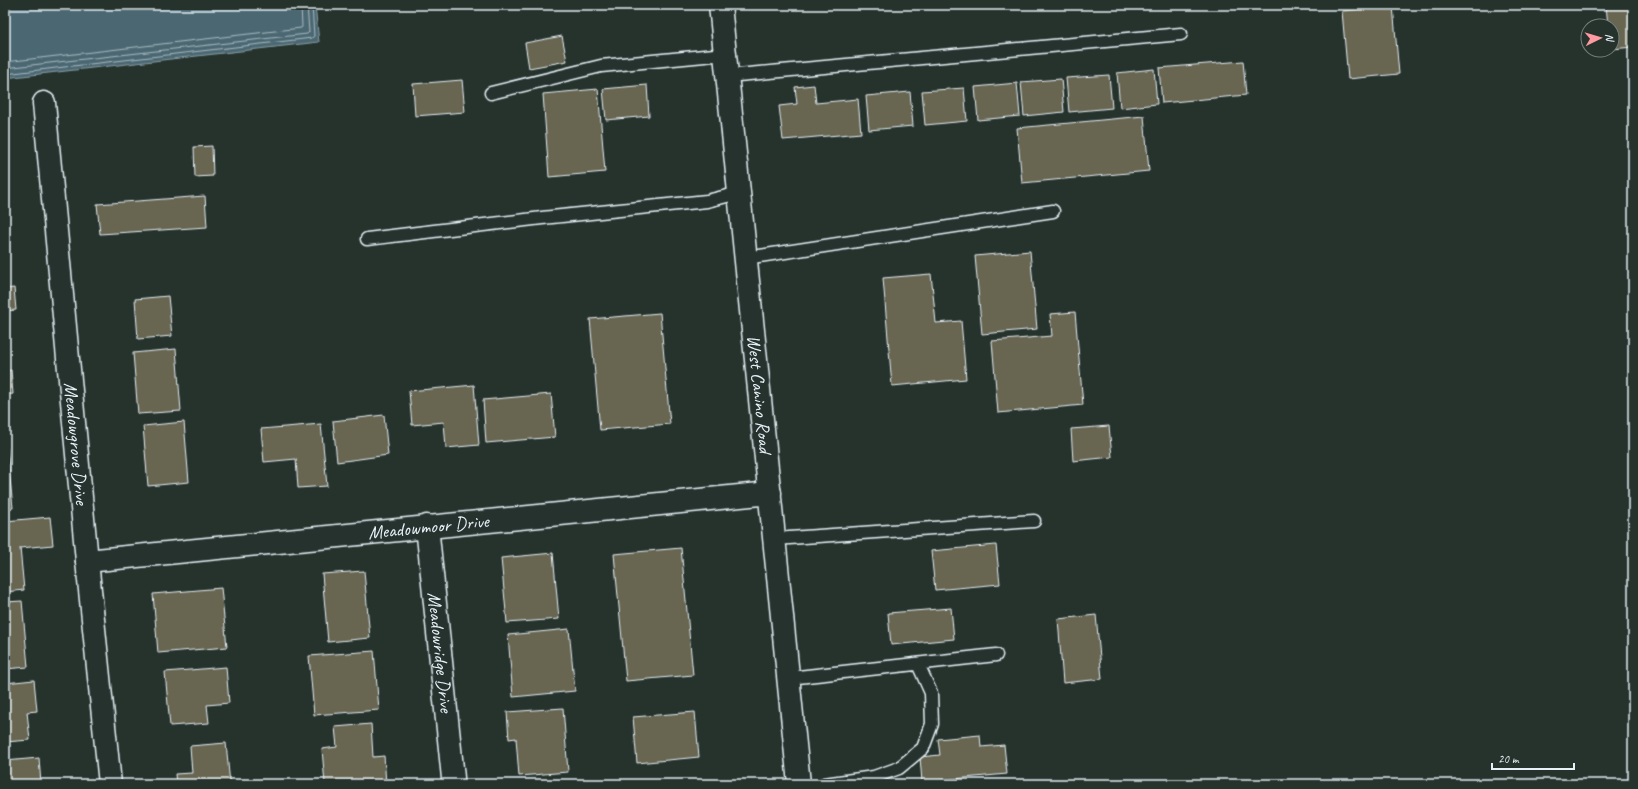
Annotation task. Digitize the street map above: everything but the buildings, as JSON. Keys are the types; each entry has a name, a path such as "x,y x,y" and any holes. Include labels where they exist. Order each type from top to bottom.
{"street":[{"name":"West Canino Road","path":"720,5 799,784"},
{"name":"Meadowgrove Drive","path":"44,103 87,561 110,784"},
{"name":"Meadowmoor Drive","path":"87,561 770,493"},
{"name":"Meadowridge Drive","path":"427,526 453,778"}],"lane":[{"path":"727,76 1180,34"},
{"path":"491,93 601,66 725,54"},
{"path":"367,239 542,218 707,201 739,193"},
{"path":"746,258 1052,211"},
{"path":"775,539 1034,521"},
{"path":"789,678 996,654"},
{"path":"824,784 874,777 899,768 923,748 932,724 931,693 918,664"}],"water":[{"path":"5,5 315,5 319,42 5,78"}]}
